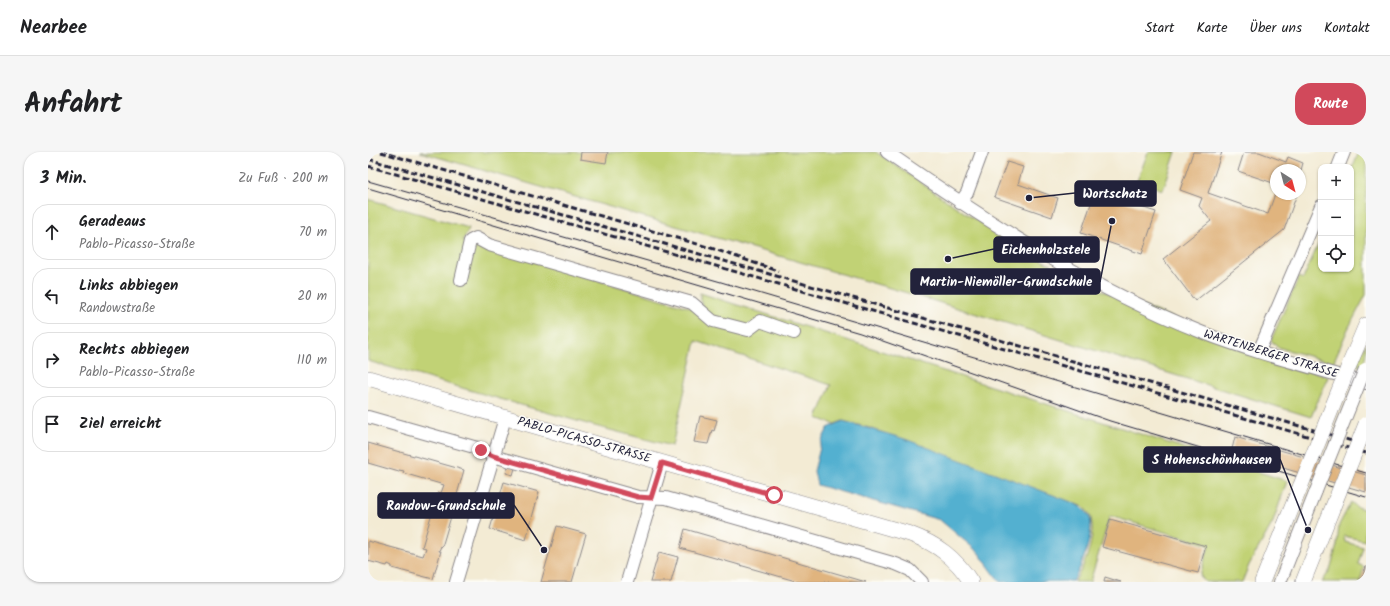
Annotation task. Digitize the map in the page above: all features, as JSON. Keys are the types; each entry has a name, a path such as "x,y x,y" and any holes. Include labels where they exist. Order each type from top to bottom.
{"main road":[{"path":"1262,582 1366,325"},
{"name":"PABLO-PICASSO-STRASSE","path":"368,378 910,534 941,549 955,560 971,582"},
{"path":"1303,582 1366,424"}],"street":[{"name":"WARTENBERGER STRASSE","path":"887,152 960,203 1053,260 1093,282 1200,332 1366,383"},
{"path":"960,203 967,193 982,152"},
{"path":"1339,164 1344,152"},
{"path":"1259,351 1298,245 1318,211"},
{"path":"461,280 470,241 476,238 489,245 692,303 713,321 748,330 760,321 794,333"},
{"path":"1287,582 1366,367"},
{"path":"1280,582 1366,383"},
{"path":"368,417 481,450 493,456 638,497 666,498 896,564 910,570 922,582"},
{"name":"PABLO-PICASSO-STRASSE","path":"456,582 504,418"},
{"path":"627,582 662,463"}],"green space":[{"path":"420,152 876,152 971,217 1040,259 1090,286 1328,377 1311,417 928,299"},
{"path":"1148,152 1176,152 1163,190 1137,181"},
{"path":"1359,152 1366,152 1366,295 1348,329 1333,363 1277,347 1271,340 1299,277 1303,279 1318,245 1318,272 1354,272 1354,164"},
{"path":"368,199 469,228 463,241 702,311 700,293 1287,481 1273,522 1249,565 1242,582 1205,582 1200,575 1209,545 1110,516 1090,582 1074,582 1086,560 1091,542 1091,518 1084,507 870,428 843,421 834,424 817,418 831,385 696,341 672,446 591,425 368,361"},
{"path":"1366,343 1365,359 1361,367 1356,364"},
{"path":"1351,502 1357,507 1366,510 1365,541 1344,536 1345,542 1363,547 1358,564 1364,567 1360,581 1363,582 1322,582 1330,570 1337,545 1339,525"}],"water":[{"path":"843,421 905,439 1081,507 1089,516 1091,530 1087,549 1080,568 1073,581 1000,582 978,552 940,520 817,485 814,471 822,440 828,428"}],"building":[{"path":"581,152 608,152 606,163 580,159"},
{"path":"1193,152 1222,152 1208,193 1268,214 1273,200 1295,200 1284,230 1195,301 1163,259 1211,221 1199,206 1202,198 1180,190"},
{"path":"1244,152 1259,152 1286,162 1288,157 1303,163 1270,164 1270,182 1238,171"},
{"path":"1007,162 1023,167 1018,184 1058,198 1052,217 994,197"},
{"path":"1095,192 1156,212 1142,254 1081,233"},
{"path":"700,416 717,420 708,444 694,442"},
{"path":"1235,437 1366,475 1366,492 1231,453"},
{"path":"368,443 464,470 456,498 454,497 453,502 455,503 442,547 441,546 439,551 441,551 433,579 392,568 392,566 388,564 387,566 368,561 368,541 423,556 426,548 422,547 438,492 441,493 444,485 403,473 404,471 399,470 399,472 368,463"},
{"path":"508,466 515,468 513,475 506,473"},
{"path":"504,482 539,492 526,540 490,529"},
{"path":"1110,519 1206,546 1198,573 1102,547"},
{"path":"557,526 586,534 572,582 541,582"},
{"path":"685,529 866,582 799,582 680,548"},
{"path":"659,552 678,557 671,582 650,582"},
{"path":"1366,566 1366,582 1361,580"},
{"path":"1105,577 1121,582 1104,582"}],"tram line":[{"path":"368,181 721,282 1366,473"},
{"path":"368,188 860,333 1110,421 1366,497"}],"railway":[{"path":"381,152 711,248 778,271"},
{"path":"368,159 1366,445"},
{"path":"368,166 1366,453"}],"place":[{"name":"Wortschatz","path":"1029,198"},
{"name":"Martin-Niemöller-Grundschule","path":"1112,221"},
{"name":"Eichenholzstele","path":"948,259"},
{"name":"S Hohenschönhausen","path":"1308,530"},
{"name":"Randow-Grundschule","path":"544,550"}],"route":[{"path":"481,450 493,456 638,497 651,498 662,463 774,495"}]}
